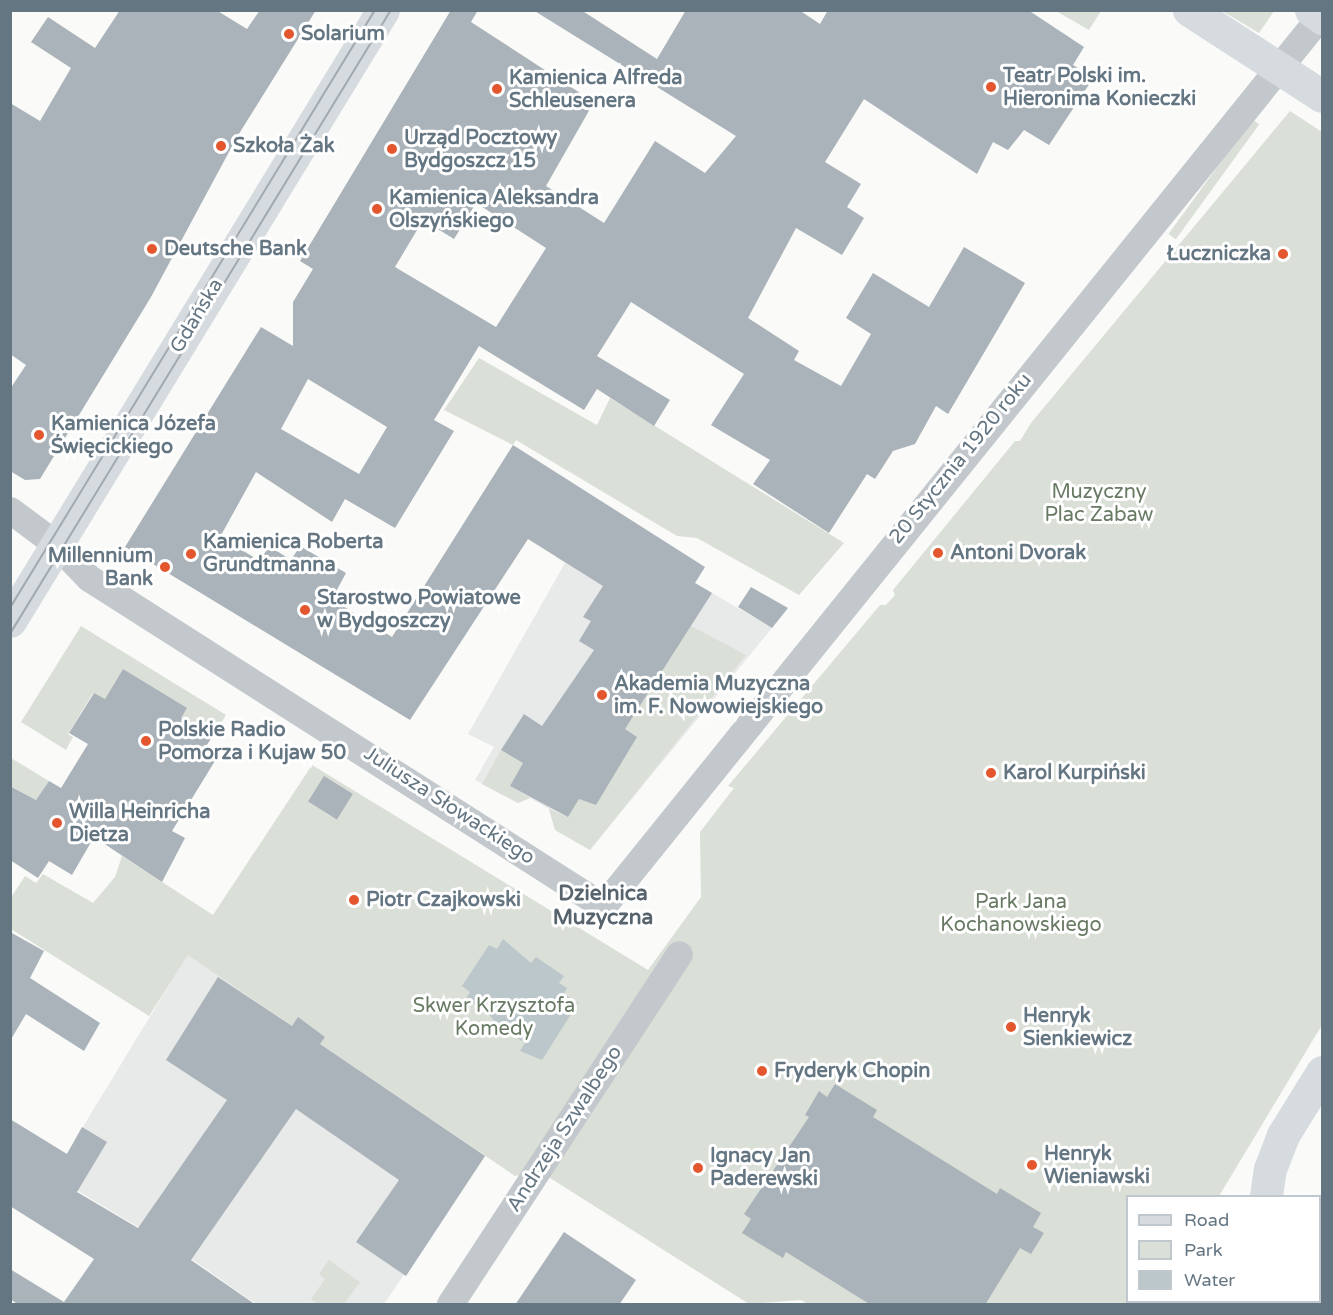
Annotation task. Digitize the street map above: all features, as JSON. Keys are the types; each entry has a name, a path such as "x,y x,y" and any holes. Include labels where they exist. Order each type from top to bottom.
{"street":[{"name":"Gdańska","path":"10,621 383,10"},
{"path":"1189,10 1323,96"},
{"name":"20 Stycznia 1920 roku","path":"603,906 1190,175 1280,70 1319,15"},
{"name":"Juliusza Słowackiego","path":"10,510 57,545 89,578 603,906"},
{"name":"Andrzeja Szwalbego","path":"450,1305 679,954"},
{"path":"1267,1195 1280,1143 1323,1072"}],"shaded area":[{"name":"Akademia Muzyczna im. F. Nowowiejskiego","path":"570,534 695,583 772,628 590,850 555,830 549,809 530,798 518,803 475,780 494,747 468,734 565,563 556,557"},
{"path":"188,954 292,1026 298,1017 325,1037 321,1044 485,1156 384,1304 256,1304 190,1258 53,1176"}],"green space":[{"path":"1101,10 1089,30 1056,11"},
{"path":"1274,10 1259,33 1222,11"},
{"name":"Park Jana Kochanowskiego","path":"1290,111 1322,132 1322,1025 1220,1195 1126,1195 1126,1303 1159,1304 808,1304 801,1300 749,1304 539,1171 515,1176 320,1044 325,1037 298,1018 292,1026 188,955 149,1016 11,929 10,899 25,876 36,883 43,874 93,903 115,877 122,856 213,915 312,765 648,970 701,897 700,832 734,788 728,786 880,605 886,605 895,595 893,590 1015,441 1020,441 1031,423"},
{"path":"1252,119 1259,124 1176,239 1169,234"},
{"path":"479,358 597,425 610,398 844,543 799,595 697,538 677,536 516,440 513,445 444,410"},
{"path":"81,626 226,715 212,737 181,718 123,669 105,699 93,693 68,734 73,737 66,750 21,722"},
{"path":"691,626 746,655 590,850 555,830 549,809 567,817 579,799 596,804 625,729"},
{"path":"501,750 523,763 510,786 530,798 518,803 482,784"},
{"path":"11,758 49,781 36,800 11,786"},
{"path":"329,1260 360,1282 344,1304 318,1304 311,1299 325,1279 319,1274"}],"water":[{"path":"503,939 531,963 536,957 564,976 559,983 567,988 564,994 578,1003 542,1060 520,1051 525,1043 506,1031 501,1038 488,1030 494,1021 489,1014 466,999 470,992 462,986 489,945 497,949"}],"building":[{"path":"120,10 216,10 247,29 260,10 316,10 237,137 151,297 40,479 25,480 10,471 10,389 26,365 10,354 10,103 40,121 71,68 31,42 48,17 95,48"},
{"path":"451,10 478,10 471,22 594,102 546,186 604,223 655,141 705,173 736,136 533,10 581,10 657,59 686,10 799,10 820,24 828,10 1028,10 1084,47 1073,65 1094,77 1049,145 1024,130 1008,150 993,142 977,174 864,99 825,162 861,184 847,207 864,218 842,255 796,228 748,318 799,351 794,360 841,386 871,334 846,318 873,273 929,307 964,247 1025,283 948,414 936,406 915,444 893,451 875,479 867,474 829,533 753,484 770,460 711,425 744,374 631,302 597,356 670,400 654,426 597,389 584,410 479,346 434,420 454,431 395,528 345,499 332,522 256,472 220,537 260,561 269,546 291,560 300,546 346,573 332,599 392,637 513,445 705,567 695,583 712,593 625,729 637,737 596,805 579,799 568,817 510,786 523,763 501,750 524,714 542,726 594,650 579,641 591,621 583,617 603,586 528,539 410,720 125,547 261,327 293,346 293,302 313,269 300,261","holes":["476,203 546,248 496,327 395,267 423,220 454,239","308,379 387,427 359,474 281,429"]},
{"path":"751,587 788,608 772,628 738,607"},
{"path":"123,669 187,708 181,718 212,737 205,748 218,756 172,831 185,838 162,882 94,837 72,875 49,861 38,878 10,860 10,786 36,800 49,781 61,788 88,744 69,733 94,693 105,699"},
{"path":"324,776 353,794 337,819 308,801"},
{"path":"10,932 44,951 30,978 100,1023 84,1051 26,1014 10,1041"},
{"path":"218,977 292,1026 298,1017 325,1037 320,1044 485,1156 406,1276 356,1242 399,1180 296,1109 191,1260 256,1305 19,1305 10,1299 10,1269 64,1302 94,1259 10,1206 10,1119 67,1154 82,1127 107,1142 77,1192 138,1228 227,1100 166,1060"},
{"path":"835,1084 877,1110 873,1117 997,1194 1000,1188 1041,1213 1033,1227 1044,1233 1031,1254 1020,1248 985,1305 871,1305 786,1252 783,1258 742,1233 751,1219 744,1214 809,1117 805,1115 819,1091 827,1097"},
{"path":"564,1232 636,1280 619,1305 515,1305"}],"tram line":[{"path":"10,608 375,10"},
{"path":"10,634 391,10"}],"place":[{"name":"Solarium","path":"289,34"},
{"name":"Teatr Polski im. Hieronima Konieczki","path":"991,87"},
{"name":"Kamienica Alfreda Schleusenera","path":"497,89"},
{"name":"Szkoła Żak","path":"221,146"},
{"name":"Urząd Pocztowy Bydgoszcz 15","path":"392,149"},
{"name":"Kamienica Aleksandra Olszyńskiego","path":"377,209"},
{"name":"Deutsche Bank","path":"152,249"},
{"name":"Łuczniczka","path":"1283,254"},
{"name":"Kamienica Józefa Święcickiego","path":"39,435"},
{"name":"Antoni Dvorak","path":"938,553"},
{"name":"Kamienica Roberta Grundtmanna","path":"191,554"},
{"name":"Millennium Bank","path":"165,567"},
{"name":"Starostwo Powiatowe w Bydgoszczy","path":"305,610"},
{"name":"Akademia Muzyczna im. F. Nowowiejskiego","path":"602,695"},
{"name":"Polskie Radio Pomorza i Kujaw 50","path":"146,741"},
{"name":"Karol Kurpiński","path":"991,773"},
{"name":"Willa Heinricha Dietza","path":"57,823"},
{"name":"Piotr Czajkowski","path":"354,900"},
{"name":"Henryk Sienkiewicz","path":"1011,1027"},
{"name":"Fryderyk Chopin","path":"762,1071"},
{"name":"Henryk Wieniawski","path":"1032,1165"},
{"name":"Ignacy Jan Paderewski","path":"698,1168"}],"district":[{"name":"Dzielnica Muzyczna","path":"603,906"}],"park label":[{"name":"Muzyczny Plac Zabaw","path":"1099,504"},
{"name":"Skwer Krzysztofa Komedy","path":"494,1018"}]}
